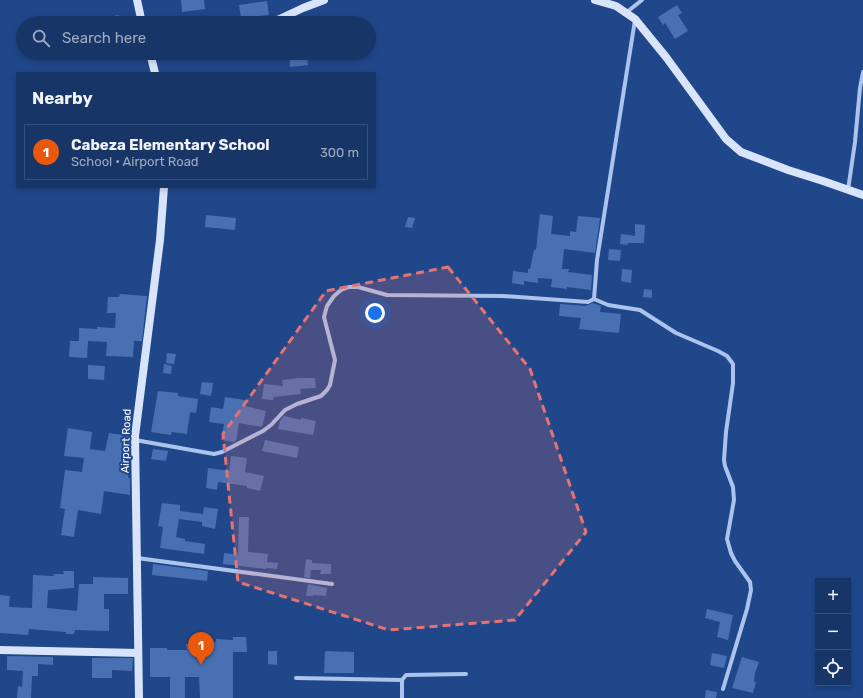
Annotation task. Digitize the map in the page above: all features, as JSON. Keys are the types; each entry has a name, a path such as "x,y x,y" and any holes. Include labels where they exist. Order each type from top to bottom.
{"main road":[{"path":"137,0 140,16"},
{"path":"285,16 324,0"},
{"path":"594,0 616,6 636,19 726,139 734,147 748,156 863,195"},
{"path":"151,60 154,72"},
{"name":"Airport Road","path":"139,698 135,440 160,240 164,188"},
{"path":"0,650 138,653"}],"street":[{"path":"627,12 642,0"},
{"path":"594,300 597,260 636,19"},
{"path":"848,190 863,72"},
{"path":"135,440 214,454 222,452 263,431 285,410 324,394 330,385 334,360 324,322 325,312 334,296 341,290 349,287 358,287 387,295 503,296 588,302 594,300 608,305 640,310 676,333 727,356 733,364 733,384 726,432 724,460 733,487 734,500 727,539 735,562 750,582 751,590 739,638 723,689"},
{"path":"137,558 332,584"},
{"path":"402,698 402,680 404,676 408,674 466,674"},
{"path":"296,678 402,680"}],"highlighted area":[{"path":"448,267 530,369 586,532 515,620 389,630 238,582 223,434 326,291"}],"building":[{"path":"181,0 204,0 205,9 182,12"},
{"path":"267,1 269,15 241,16 239,5"},
{"path":"677,5 682,13 678,15 688,31 675,39 665,23 663,25 658,17"},
{"path":"290,60 308,60 308,65 290,67"},
{"path":"540,214 553,216 551,234 570,236 570,231 576,232 578,216 600,218 595,253 564,249 562,269 569,269 568,272 592,275 591,290 551,287 552,279 538,278 538,283 524,281 524,285 512,283 513,271 528,273 528,269 530,269 534,250 536,250"},
{"path":"206,215 236,218 235,230 205,227"},
{"path":"408,217 415,218 412,228 405,227"},
{"path":"635,224 645,225 644,243 628,243 628,245 620,244 621,234 635,236"},
{"path":"609,249 621,250 620,261 608,260"},
{"path":"622,269 632,270 631,283 621,281"},
{"path":"644,289 652,290 652,298 643,297"},
{"path":"120,294 147,296 142,341 134,341 133,357 106,356 107,342 88,341 87,358 69,357 70,341 79,341 79,328 115,328 116,313 107,313 108,297 119,297"},
{"path":"593,303 601,306 600,312 621,314 619,333 579,329 581,318 559,316 560,304 585,306"},
{"path":"167,353 176,354 174,364 166,363"},
{"path":"164,364 172,366 171,374 163,373"},
{"path":"88,365 105,366 104,380 88,379"},
{"path":"315,378 316,388 300,389 301,394 274,397 273,400 262,399 264,384 283,386 282,380"},
{"path":"202,382 213,383 211,396 200,394"},
{"path":"158,391 178,393 178,396 198,399 196,413 190,412 187,434 172,432 171,435 151,432"},
{"path":"225,397 245,400 245,406 266,411 262,427 239,423 236,441 221,440 224,424 209,422 211,407 223,409"},
{"path":"284,416 301,420 301,418 316,421 313,435 278,429 280,421"},
{"path":"68,428 92,432 90,449 105,451 109,433 130,436 130,462 128,478 130,478 130,495 104,491 101,514 78,510 74,537 61,535 65,509 60,508 65,470 82,472 84,458 64,456"},
{"path":"265,440 299,447 297,458 262,451"},
{"path":"153,449 168,451 166,461 151,459"},
{"path":"231,456 247,458 245,472 264,476 260,491 247,488 247,486 218,482 217,490 206,488 208,468 229,471"},
{"path":"162,503 180,505 180,511 203,514 204,507 218,509 215,529 202,526 202,522 179,519 176,537 185,539 185,541 205,544 204,554 160,548 163,527 158,526"},
{"path":"239,517 249,517 248,552 268,554 267,562 278,563 277,569 223,564 224,553 238,555"},
{"path":"306,559 312,560 312,563 331,564 331,574 320,574 321,570 311,570 310,578 304,577"},
{"path":"153,564 208,571 207,581 152,575"},
{"path":"63,571 74,571 74,588 48,590 47,608 77,611 79,584 93,584 93,577 128,578 128,594 104,594 104,609 109,609 109,631 75,630 74,634 66,634 66,632 29,629 28,635 0,633 0,595 10,596 9,607 32,608 33,575 54,576 53,574 64,574"},
{"path":"308,584 327,588 326,596 306,596"},
{"path":"707,609 733,615 728,640 717,637 720,622 705,618"},
{"path":"233,637 246,637 247,652 233,652 233,698 200,698 199,677 185,677 185,698 170,698 170,677 150,677 150,648 187,650 186,644 216,642 216,639 233,640"},
{"path":"268,651 277,651 277,665 268,664"},
{"path":"325,651 354,652 354,673 324,673"},
{"path":"712,653 727,656 724,668 710,665"},
{"path":"7,656 53,657 53,665 38,664 38,676 32,676 31,698 17,698 18,686 22,687 23,671 7,670"},
{"path":"742,657 759,662 755,673 754,682 756,682 753,693 732,688"},
{"path":"92,658 133,658 132,671 112,670 112,678 92,678"},
{"path":"706,690 717,692 716,698 705,698"}],"place":[{"name":"Cabeza Elementary School","path":"201,665"}]}
